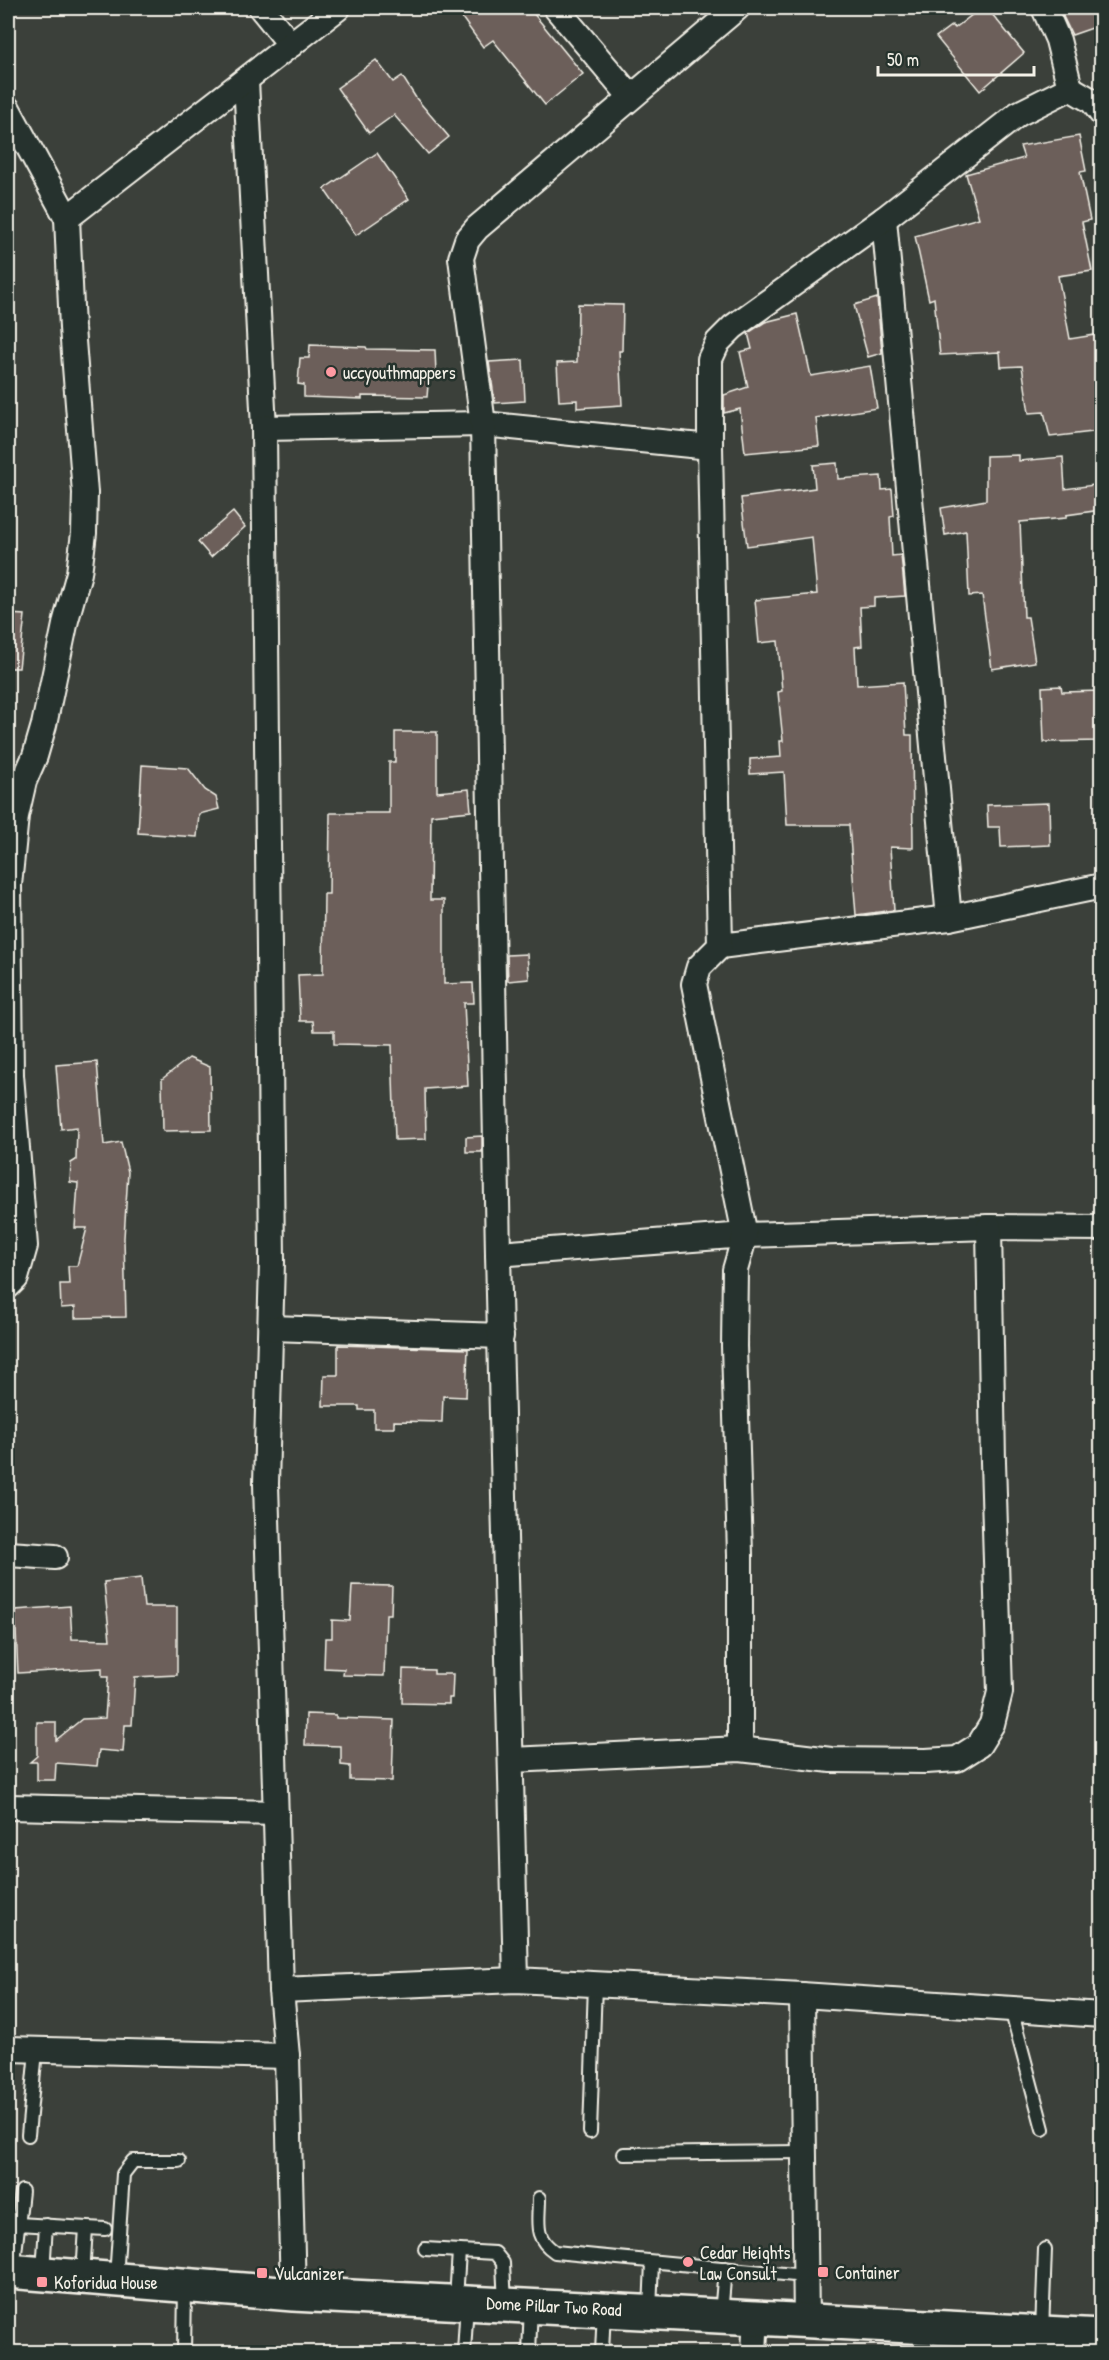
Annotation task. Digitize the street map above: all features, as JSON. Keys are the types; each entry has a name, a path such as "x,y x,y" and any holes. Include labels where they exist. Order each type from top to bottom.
{"street":[{"path":"261,8 291,45"},
{"path":"67,218 339,8"},
{"path":"556,8 631,97"},
{"path":"516,1980 498,1254 483,424 462,258 467,240 477,228 737,8"},
{"path":"1044,8 1058,40 1070,88 1092,101 1101,114"},
{"path":"246,81 264,428 272,1328 266,1484 281,1990 287,2056 293,2294"},
{"path":"720,946 710,359 718,342 733,327 884,219 1018,114 1070,88"},
{"path":"8,109 15,141 67,218 72,328 85,493 84,533 79,573 35,756 24,781 16,816 9,885 9,1075 25,1246 16,1278 8,1286"},
{"path":"884,219 950,918"},
{"path":"264,428 483,424 710,447"},
{"path":"8,769 35,756"},
{"path":"740,1749 740,1555 734,1346 735,1270 745,1235 694,984 699,967 720,946 950,918 1101,886"},
{"path":"498,1254 745,1235 989,1227 1101,1228"},
{"path":"512,1760 740,1749 831,1760 926,1761 957,1758 980,1745 992,1724 1000,1692 989,1227"},
{"path":"272,1328 501,1336"},
{"path":"8,1554 55,1557"},
{"path":"8,1807 276,1813"},
{"path":"281,1990 516,1980 802,1995 1101,2015"},
{"path":"802,1995 806,2321"},
{"path":"8,2049 287,2056"},
{"name":"Dome Pillar Two Road","path":"21,2272 293,2294 756,2316 806,2321 1101,2336"},
{"path":"754,2352 756,2316"}],"lane":[{"path":"590,2132 595,1984"},
{"path":"1011,2009 1043,2129"},
{"path":"28,2135 36,2051"},
{"path":"624,2154 804,2152"},
{"path":"116,2280 123,2174 133,2161 179,2161"},
{"path":"21,2272 18,2224 22,2191"},
{"path":"539,2199 538,2236 544,2245 555,2252 805,2276"},
{"path":"18,2224 105,2229"},
{"path":"21,2272 46,2225"},
{"path":"83,2277 86,2228"},
{"path":"425,2249 495,2253 500,2257 518,2305 529,2352"},
{"path":"1042,2333 1045,2249"},
{"path":"459,2251 464,2352"},
{"path":"650,2311 652,2262"},
{"path":"721,2315 725,2268"},
{"path":"184,2352 185,2285"},
{"path":"602,2352 604,2309"}],"building":[{"path":"470,8 529,8 583,74 545,105 493,40 483,47 460,15"},
{"path":"981,8 987,8 1024,53 980,91 936,37 952,25 955,28"},
{"path":"1059,8 1101,8 1101,25 1072,35"},
{"path":"376,60 393,82 402,76 416,98 449,137 428,154 394,115 369,133 337,88"},
{"path":"1079,136 1086,171 1080,172 1090,220 1082,222 1092,271 1058,276 1070,339 1101,334 1101,364 1099,364 1101,431 1050,437 1044,412 1029,413 1022,366 1001,367 1000,352 940,355 934,298 929,300 915,236 979,218 966,174 1024,158 1020,146"},
{"path":"377,153 409,199 356,235 324,189"},
{"path":"877,298 882,353 868,357 854,305"},
{"path":"578,304 623,305 622,351 619,351 622,405 577,408 577,400 559,401 557,363 577,362"},
{"path":"797,314 811,376 870,366 877,408 816,418 819,446 745,453 740,409 724,413 724,395 748,387 740,352 752,349 748,333 765,322"},
{"path":"310,345 435,350 436,373 429,373 427,397 362,396 362,399 304,397 304,385 298,384 300,358 309,358"},
{"path":"523,360 525,401 495,403 489,362"},
{"path":"1019,455 1019,461 1063,457 1065,489 1101,484 1101,510 1066,515 1066,518 1020,522 1024,617 1028,617 1035,662 992,669 982,595 969,596 966,531 945,535 941,508 986,500 986,456"},
{"path":"837,463 838,479 881,476 882,490 892,489 894,516 890,517 892,556 901,555 905,596 874,598 874,606 860,607 862,646 855,647 857,685 903,682 906,735 912,735 913,848 890,847 894,910 856,915 849,825 787,825 784,772 750,774 750,759 781,757 780,741 783,741 778,692 782,691 778,641 759,643 755,600 817,594 812,537 747,546 741,498 815,488 813,465"},
{"path":"233,512 245,527 211,557 198,542"},
{"path":"8,614 25,615 19,668 8,668"},
{"path":"1061,686 1062,692 1101,691 1101,741 1044,742 1042,687"},
{"path":"395,732 437,732 437,792 469,789 471,811 431,815 430,900 444,900 444,984 473,983 474,1003 464,1003 468,1086 425,1089 426,1139 395,1140 392,1045 334,1044 334,1031 314,1031 313,1021 300,1021 298,975 323,974 324,894 329,894 330,813 389,813 389,762 395,762"},
{"path":"142,765 188,768 205,790 216,797 219,809 199,814 197,837 138,833"},
{"path":"1049,803 1050,845 1001,847 1000,827 988,827 987,805"},
{"path":"527,954 529,979 508,981 507,955"},
{"path":"189,1058 210,1067 211,1130 163,1131 162,1079"},
{"path":"97,1062 104,1145 121,1142 128,1172 124,1238 126,1317 75,1318 75,1307 61,1308 60,1284 69,1284 68,1266 77,1266 87,1228 75,1228 78,1183 70,1182 71,1163 76,1160 77,1127 61,1129 56,1065"},
{"path":"482,1136 482,1152 466,1152 466,1137"},
{"path":"338,1345 468,1349 466,1397 443,1396 442,1422 394,1421 394,1428 374,1428 374,1410 359,1410 359,1406 323,1406 324,1375 338,1375"},
{"path":"141,1578 144,1607 177,1607 177,1675 135,1677 132,1725 125,1725 123,1752 99,1750 97,1766 56,1763 55,1780 37,1780 37,1762 30,1762 37,1756 37,1722 56,1722 56,1740 82,1719 105,1718 108,1677 102,1677 102,1668 18,1673 15,1610 70,1606 72,1639 110,1640 104,1582"},
{"path":"352,1585 392,1586 391,1614 386,1614 384,1676 343,1675 344,1669 324,1668 325,1638 332,1638 332,1620 350,1621"},
{"path":"403,1669 434,1670 434,1674 453,1674 452,1698 449,1698 449,1704 402,1703"},
{"path":"306,1714 336,1715 336,1718 394,1720 392,1781 350,1780 350,1766 341,1765 341,1746 305,1745"}],"place":[{"name":"uccyouthmappers","path":"331,372"},
{"name":"Cedar Heights Law Consult","path":"688,2262"},
{"name":"Container","path":"823,2272"},
{"name":"Vulcanizer","path":"262,2273"},
{"name":"Koforidua House","path":"42,2282"}]}
